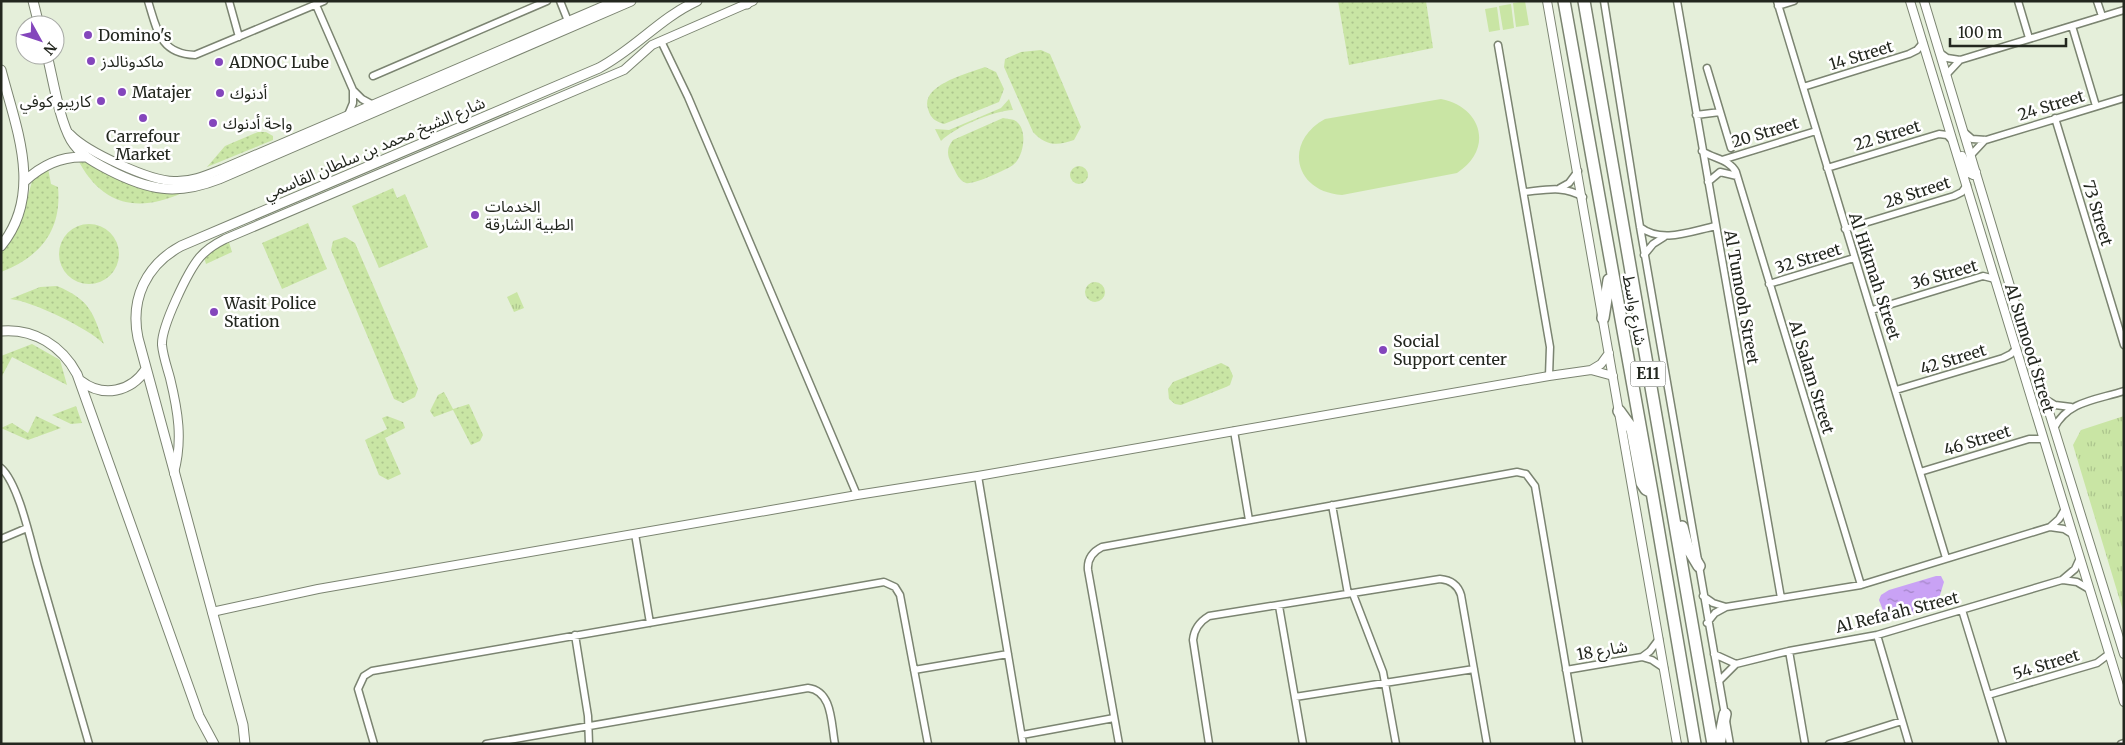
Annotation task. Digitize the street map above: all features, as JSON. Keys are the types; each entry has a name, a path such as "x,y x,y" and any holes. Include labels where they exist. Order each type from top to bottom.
{"highway":[{"name":"شارع واسط","path":"1564,1 1652,492 1694,744"},
{"name":"شارع واسط","path":"1585,2 1712,744"},
{"path":"1603,318 1611,268"},
{"path":"1619,411 1632,429 1642,483 1652,492"},
{"path":"1667,483 1676,495 1685,541 1699,566"},
{"path":"1719,744 1725,714"}],"main road":[{"path":"33,1 36,15"},
{"name":"شارع الشيخ محمد بن سلطان القاسمي","path":"85,157 143,186 176,189 198,186 224,177 428,85 632,1"},
{"name":"شارع الشيخ محمد بن سلطان القاسمي","path":"245,744 243,725 136,329 137,302 143,284 153,269 173,250 599,68 629,50 667,17 697,1"},
{"path":"50,65 66,128 71,140 85,157"},
{"path":"1,246 18,219 25,181 23,160 2,72"},
{"path":"25,181 36,171 54,162 66,158 85,157"},
{"path":"1,330 25,332 52,344 66,357 80,381 199,716 214,744"},
{"path":"80,381 97,390 116,391 134,383 146,369"}],"street":[{"path":"148,1 162,41 178,52 196,55 324,1"},
{"path":"229,1 239,37"},
{"path":"373,76 547,1"},
{"path":"560,1 568,21"},
{"path":"66,128 77,140 93,150 156,179 175,182 200,177 348,115 428,85 615,1"},
{"path":"1547,1 1678,744"},
{"path":"1604,1 1644,255 1699,566 1707,623 1730,744"},
{"name":"Al Tumooh Street","path":"1677,1 1781,598"},
{"path":"1777,4 1794,1"},
{"name":"Al Sumood Street","path":"1910,1 2124,702"},
{"name":"Al Sumood Street","path":"1924,1 2020,324 2124,654"},
{"path":"2018,1 2029,38"},
{"path":"2097,1 2102,16"},
{"path":"174,473 179,450 180,426 163,350 163,335 191,270 205,252 225,239 624,70 652,45 749,2"},
{"name":"Al Hikmah Street","path":"1777,4 1854,258 1872,310 1946,558"},
{"path":"316,5 353,90 354,103 348,115"},
{"path":"1940,54 1948,58 1960,60 2124,10"},
{"path":"2072,26 2096,106"},
{"path":"661,41 688,97 857,495"},
{"name":"14 Street","path":"1802,87 1909,54 1917,50 1923,43"},
{"path":"1498,45 1550,347 1549,376"},
{"path":"1946,75 1960,60"},
{"path":"1706,68 1731,148"},
{"path":"353,90 362,99 373,105"},
{"name":"24 Street","path":"1971,154 1986,140 2124,98"},
{"path":"1696,115 1720,112"},
{"name":"73 Street","path":"2055,118 2124,345"},
{"name":"20 Street","path":"1722,160 1816,131"},
{"name":"22 Street","path":"1827,168 1939,134 1947,135 1954,144"},
{"path":"1965,134 1972,138 1986,140"},
{"path":"1954,144 1964,159 1969,173 1973,175 1976,172"},
{"path":"1702,150 1715,159 1722,160 1731,165 1737,176"},
{"path":"1560,188 1569,183 1578,170"},
{"path":"1708,182 1720,172 1737,176"},
{"name":"Al Salam Street","path":"1737,176 1861,585"},
{"name":"28 Street","path":"1845,229 1954,196 1962,192 1967,185"},
{"path":"1524,192 1560,188 1583,197"},
{"path":"1644,255 1653,244 1664,237 1716,226"},
{"path":"1640,227 1651,234 1664,237"},
{"name":"32 Street","path":"1769,284 1854,258"},
{"name":"36 Street","path":"1872,310 1984,276 1995,279"},
{"path":"1997,287 2009,288 2020,324"},
{"name":"42 Street","path":"1896,390 2003,358 2012,354 2016,349"},
{"path":"212,612 318,589 1591,370 1601,364 1609,353"},
{"path":"1591,370 1613,376"},
{"path":"2045,400 2071,407 2124,391"},
{"path":"2054,428 2060,418 2071,407"},
{"path":"1234,431 1249,520"},
{"name":"46 Street","path":"1920,472 2029,439 2043,439"},
{"path":"1,468 10,478 14,487 89,744"},
{"path":"1119,744 1088,570 1089,558 1092,553 1102,547 1517,472 1526,474 1535,486 1579,744"},
{"path":"978,476 1023,744"},
{"path":"1332,505 1350,594 1380,662 1396,744"},
{"path":"2050,527 2059,519 2065,509"},
{"path":"1707,623 1715,613 1726,607 1861,585 2050,527 2060,527 2072,534"},
{"path":"1,539 27,528"},
{"path":"635,534 650,623"},
{"path":"2062,580 2075,569 2080,558"},
{"path":"1209,744 1193,640 1196,628 1203,619 1209,616 1440,579 1456,585 1461,595 1487,744"},
{"path":"2062,580 2077,582 2090,589"},
{"name":"Al Refa'ah Street","path":"1736,664 1789,651 1877,635 2062,580"},
{"path":"374,744 358,689 361,680 368,673 575,635 888,583 896,587 900,595 928,744"},
{"path":"1703,596 1713,603 1726,607"},
{"path":"1279,606 1303,744"},
{"path":"1962,610 2003,744"},
{"path":"575,635 590,744"},
{"path":"1877,635 1909,744"},
{"name":"شارع 18","path":"1642,657 1654,648 1659,639"},
{"path":"1789,651 1805,744"},
{"path":"914,670 1008,654"},
{"path":"1714,654 1736,664 1719,682"},
{"name":"54 Street","path":"1988,695 2097,663 2109,654"},
{"name":"شارع 18","path":"1566,670 1642,657 1656,662 1664,668"},
{"path":"1295,697 1474,669"},
{"path":"486,744 808,688 818,691 826,698 835,744"},
{"path":"1022,735 1114,718"},
{"path":"1829,744 1902,721"}],"green space":[{"path":"1338,1 1426,1 1433,48 1349,65"},
{"path":"1525,1 1529,25 1516,27 1513,3"},
{"path":"1511,4 1514,28 1503,30 1499,6"},
{"path":"1497,7 1500,30 1489,32 1485,9"},
{"path":"1041,50 1050,54 1081,127 1074,140 1052,144 1042,140 1033,132 1004,67 1005,59 1021,52"},
{"path":"985,67 996,72 1004,89 999,102 944,124 938,122 930,115 927,101 931,93 957,77"},
{"path":"1009,99 1013,110 995,113 975,121 955,130 941,141 935,129 949,130 1001,108"},
{"path":"1441,99 1455,103 1466,111 1474,120 1478,130 1479,141 1476,152 1469,163 1457,173 1342,195 1326,192 1313,185 1304,176 1299,152 1303,140 1312,129 1325,119"},
{"path":"1003,118 1014,120 1022,129 1022,149 1017,161 1013,165 982,180 970,183 963,182 949,158 948,149 951,143 953,140"},
{"path":"258,132 266,132 273,136 273,140 207,167 225,146"},
{"path":"80,157 114,177 181,190 182,193 149,203 121,201 108,195 97,186 86,174 77,158"},
{"path":"1079,166 1085,169 1088,175 1085,181 1079,184 1073,181 1070,175 1073,169"},
{"path":"48,168 51,184 58,187 56,217 52,229 46,240 27,259 1,272 1,251 23,214 34,174"},
{"path":"393,188 397,198 405,194 428,247 379,268 352,206"},
{"path":"308,223 327,269 282,289 262,243"},
{"path":"83,224 95,224 111,232 117,242 119,254 117,266 111,276 95,284 83,284 67,276 59,260 59,248 67,232"},
{"path":"345,237 355,243 418,389 415,397 403,403 394,399 331,250 333,241"},
{"path":"228,239 232,252 206,264 204,257"},
{"path":"1091,282 1099,282 1105,288 1105,296 1099,302 1091,302 1085,296 1085,288"},
{"path":"57,286 77,296 89,308 97,323 104,344 86,330 59,316 32,305 10,299 40,287"},
{"path":"517,292 524,308 514,312 507,297"},
{"path":"32,344 60,360 67,385 12,357 1,378 1,356"},
{"path":"1221,363 1229,367 1233,376 1230,385 1181,405 1175,404 1169,399 1168,389 1173,382"},
{"path":"444,392 453,409 469,404 483,435 480,441 471,445 453,410 434,417 430,411 438,395"},
{"path":"76,406 82,423 71,424 52,415"},
{"path":"36,416 61,428 28,440 1,428 12,423 28,433"},
{"path":"387,416 403,422 405,428 385,438 401,474 388,480 379,475 365,440 387,429 382,418"},
{"path":"2124,416 2124,614 2073,445 2081,430"}],"water":[{"path":"1941,576 1944,582 1936,608 1896,620 1886,618 1879,600 1881,595 1889,590"}],"place":[{"name":"Domino's","path":"88,35"},
{"name":"ماكدونالدز","path":"91,61"},
{"name":"ADNOC Lube","path":"219,62"},
{"name":"Matajer","path":"122,92"},
{"name":"أدنوك","path":"220,93"},
{"name":"كاريبو كوفي","path":"101,101"},
{"name":"Carrefour Market","path":"143,118"},
{"name":"واحة أدنوك","path":"213,123"},
{"name":"الخدمات الطبية الشارقة","path":"475,215"},
{"name":"Wasit Police Station","path":"214,312"},
{"name":"Social Support center","path":"1383,350"}]}
